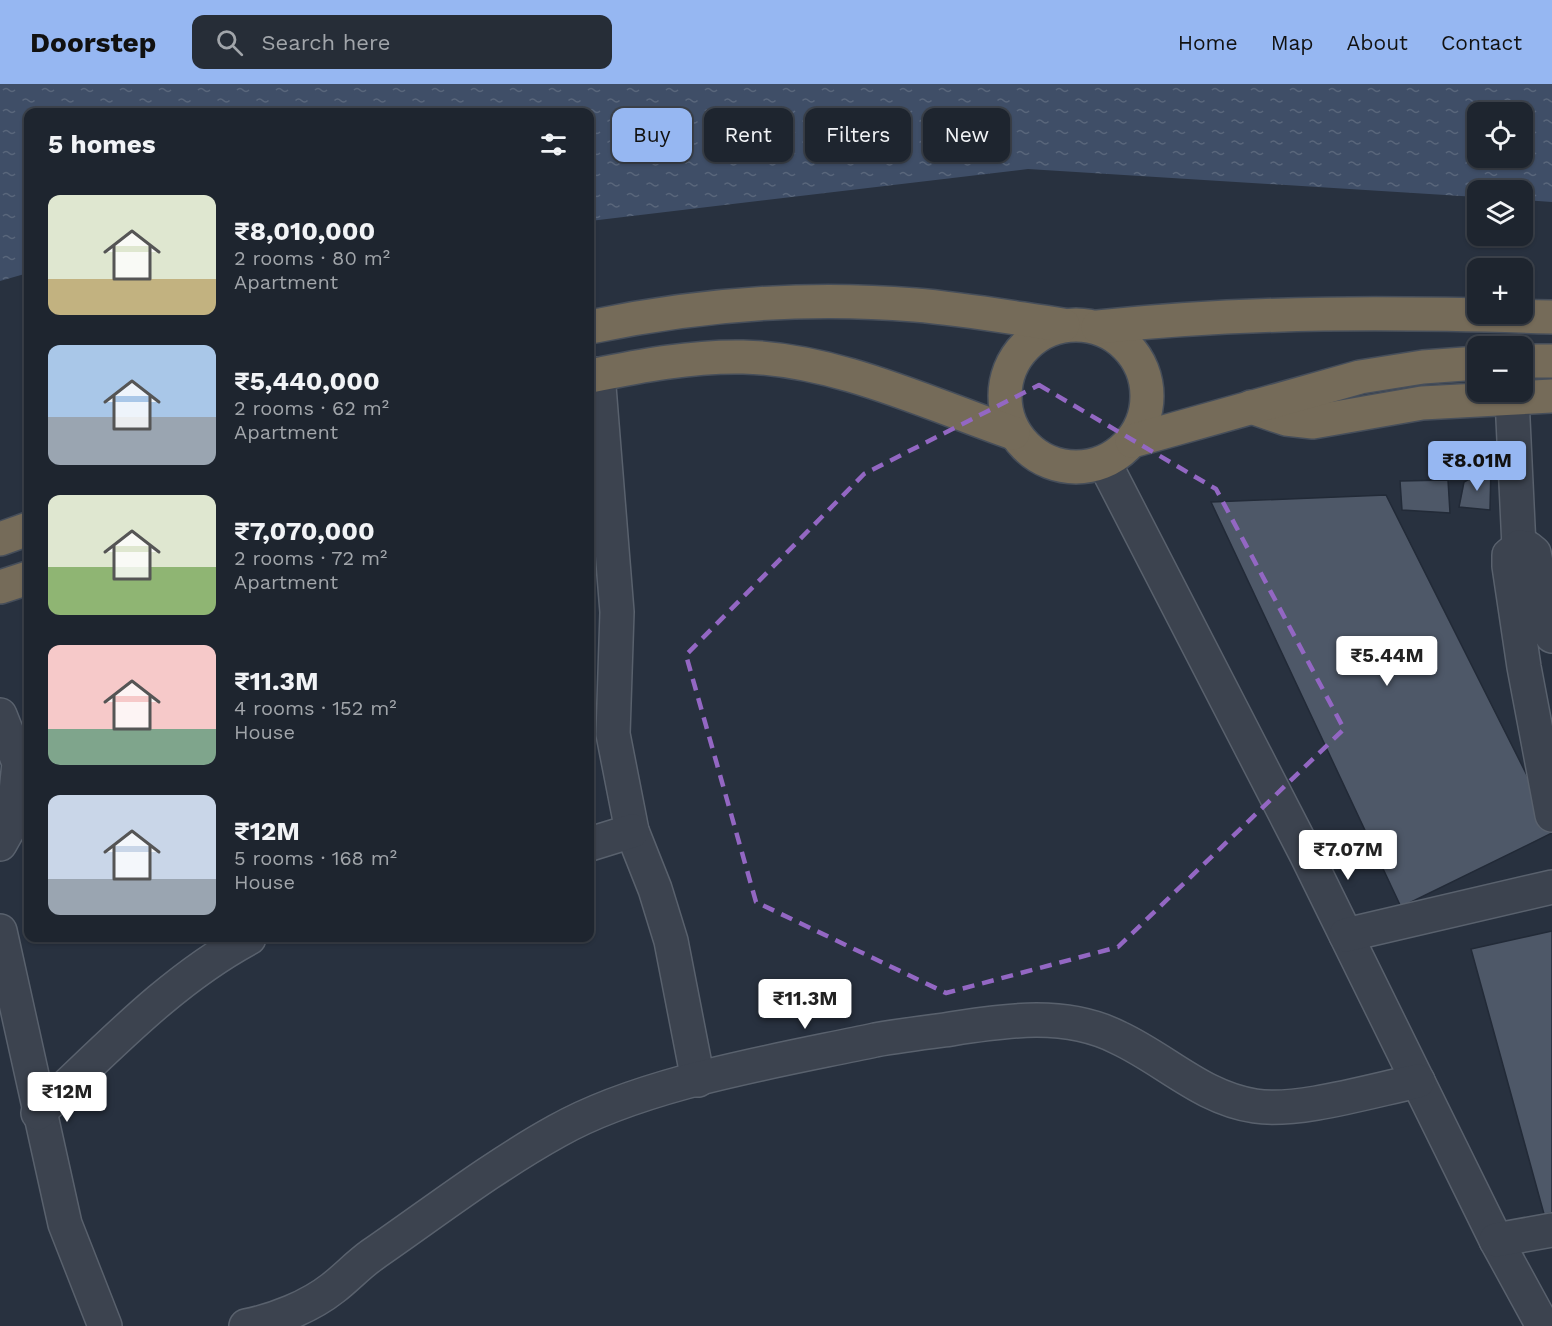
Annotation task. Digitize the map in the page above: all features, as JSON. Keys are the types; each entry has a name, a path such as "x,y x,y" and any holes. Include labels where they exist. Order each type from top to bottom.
{"highway":[{"path":"594,326 638,317 734,306 845,303 915,305 1064,325 1098,327 1186,318 1290,314 1427,313 1552,317"},
{"path":"1013,433 1003,400 1010,366 1032,339 1064,325"},
{"path":"1098,327 1128,346 1145,375 1147,410 1132,441"},
{"path":"594,375 669,361 744,357 813,366 873,384 1013,433 1037,458 1070,468 1104,462 1132,441 1360,377 1423,367 1467,364"},
{"path":"1533,361 1552,362"},
{"path":"1533,397 1552,396"},
{"path":"1251,407 1286,419 1313,423 1422,403 1467,400"},
{"path":"0,539 24,530"},
{"path":"0,588 24,579"}],"street":[{"path":"594,375 617,612 601,736 671,940 698,1080"},
{"path":"1512,402 1519,547"},
{"path":"1104,462 1346,934 1496,1240 1543,1326"},
{"path":"1552,636 1534,553 1528,548 1519,547 1509,555 1509,566 1538,666 1552,815"},
{"path":"0,716 19,764 13,821 0,844"},
{"path":"594,843 632,831"},
{"path":"1346,934 1552,887"},
{"path":"0,931 64,1224 105,1326"},
{"path":"38,1113 150,1009 206,965 243,942"},
{"path":"246,1326 264,1322 290,1311 330,1290 363,1261 496,1169 559,1130 619,1104 698,1080 879,1040 1016,1019 1068,1021 1118,1037 1199,1087 1230,1101 1278,1109 1418,1081"},
{"path":"1496,1240 1552,1230"}],"highlighted area":[{"path":"1039,385 1216,489 1344,729 1118,947 946,993 756,902 686,655 864,474"}],"water":[{"path":"0,84 1552,84 1552,202 1533,201 1533,180 1467,180 1467,196 1028,169 594,221 594,108 24,108 24,274 0,281"}],"building":[{"path":"1491,467 1490,510 1459,507 1464,482"},
{"path":"1448,480 1450,513 1402,510 1400,481"},
{"path":"1386,495 1552,825 1552,833 1401,907 1211,502"},
{"path":"1552,931 1552,1213 1544,1214 1471,949"}]}
